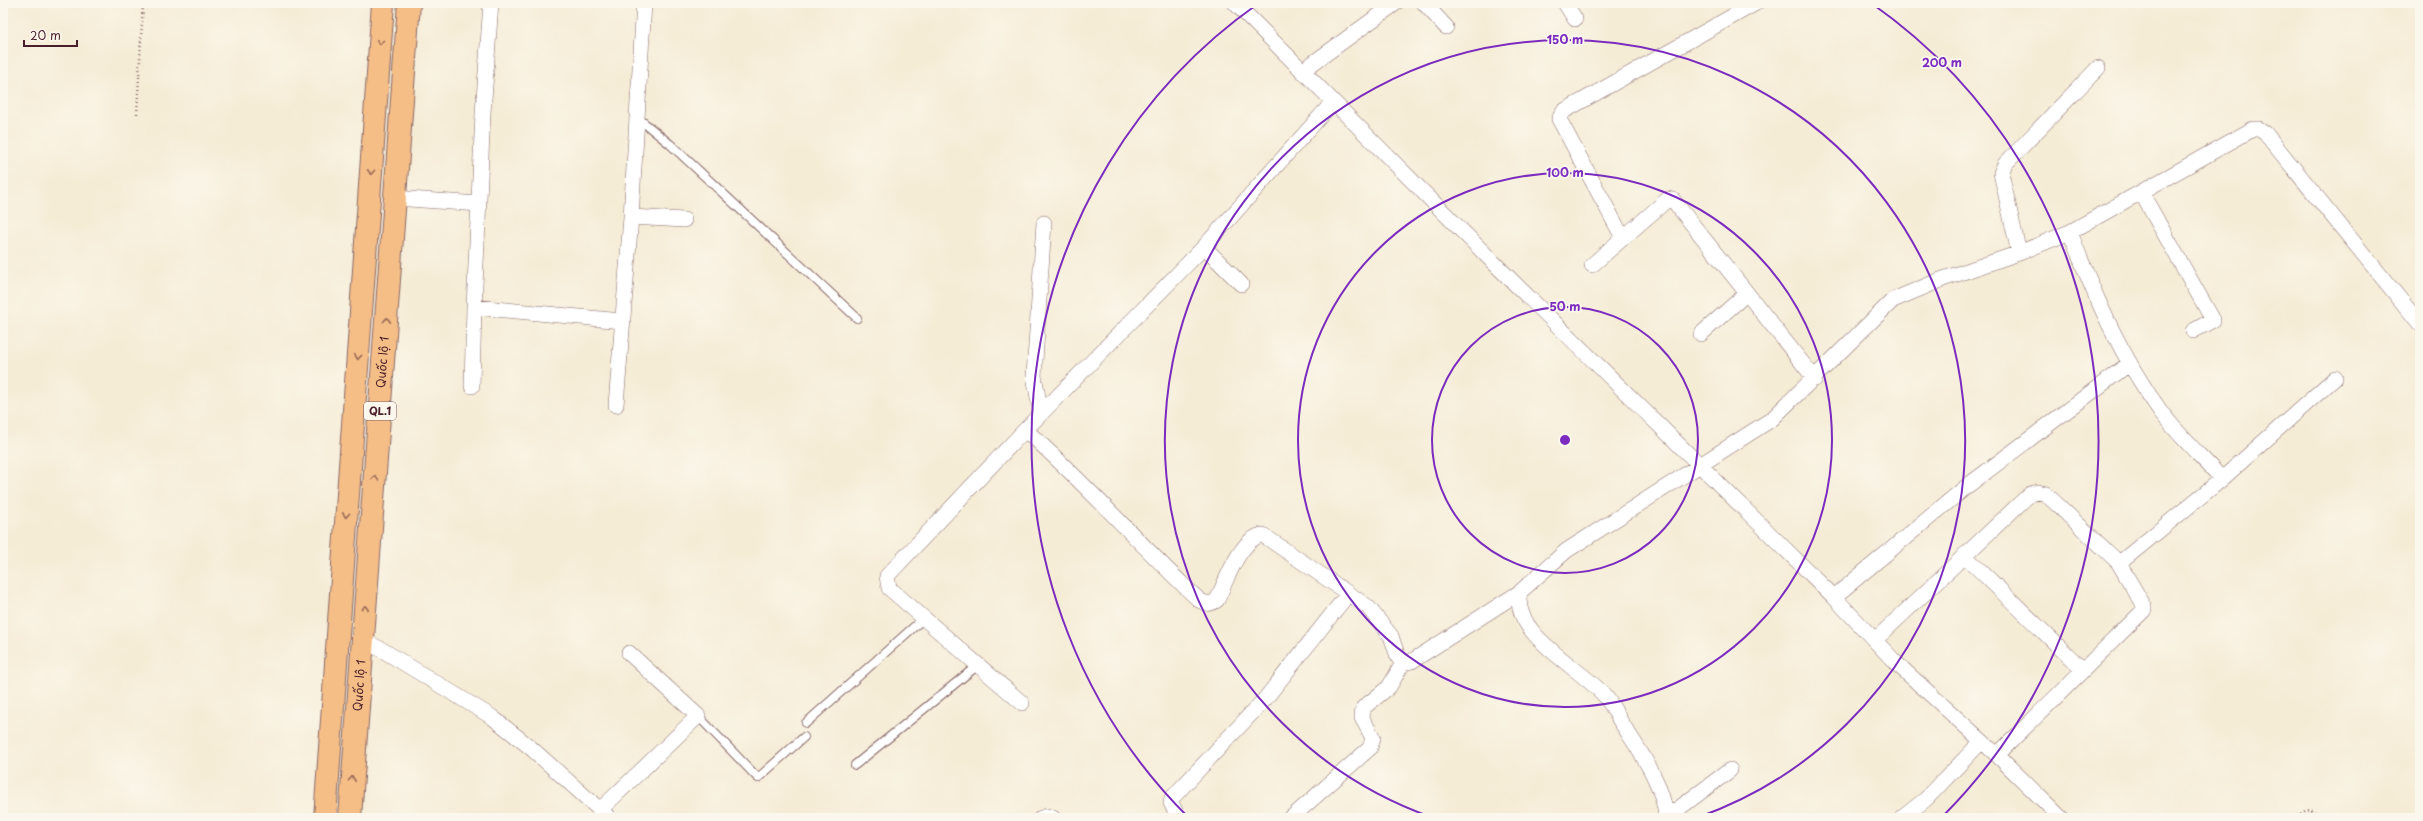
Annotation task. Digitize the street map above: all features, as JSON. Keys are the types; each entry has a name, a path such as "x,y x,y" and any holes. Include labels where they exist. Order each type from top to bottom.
{"highway":[{"name":"Quốc lộ 1","path":"325,818 383,3"},
{"name":"Quốc lộ 1","path":"350,818 409,3"}],"street":[{"path":"472,386 479,204 491,3"},
{"path":"616,405 638,118 644,3"},
{"path":"1235,3 1333,102 1834,597 1895,662 1997,755 2061,818"},
{"path":"1302,71 1396,3"},
{"path":"1424,3 1446,27"},
{"path":"1565,3 1575,19"},
{"path":"1623,238 1559,119 1560,116 1564,111 1756,3"},
{"path":"2019,253 2001,173 2005,164 2098,68"},
{"path":"1022,702 925,617 889,588 887,576 1041,413 1204,247 1333,102"},
{"path":"1291,818 1370,748 1373,738 1362,718 1363,708 1389,687 1403,663 1412,661 1520,592 1566,551 1772,419 1815,379 1893,300 1950,276 2019,253 2070,232 2253,129 2259,129 2265,133 2420,324"},
{"path":"2141,192 2214,320 2193,331"},
{"path":"395,198 479,204"},
{"path":"1592,265 1668,199 1672,200 1815,379"},
{"path":"631,217 684,220"},
{"path":"1041,413 1034,376 1044,223"},
{"path":"2070,232 2096,301 2130,363 2170,423 2222,479"},
{"path":"1204,247 1241,284"},
{"path":"1701,334 1747,293"},
{"path":"474,307 622,322"},
{"path":"1834,597 1966,488 2130,363"},
{"path":"2118,562 2122,561 2222,479 2335,378"},
{"path":"1024,431 1030,434 1067,467 1142,546 1199,600 1206,604 1211,604 1216,600 1250,539 1263,534 1374,612 1390,636 1398,657 1403,663"},
{"path":"1875,640 2030,494 2038,492 2046,494 2054,500 2118,562 2144,606 2144,610 1997,755"},
{"path":"1964,555 2083,670"},
{"path":"1520,592 1518,600 1520,612 1532,633 1584,676 1610,703 1637,745 1663,798 1666,818 1730,770"},
{"path":"1179,818 1171,803 1172,798 1265,698 1348,594"},
{"path":"363,640 384,651 492,717 531,748 605,814 698,716 629,653"},
{"path":"1902,818 1926,799 1981,742"},
{"path":"1041,818 1047,816 1053,818"}],"lane":[{"path":"638,118 680,154 771,241 856,318"},
{"path":"806,724 925,617"},
{"path":"855,765 978,665"},
{"path":"698,716 758,778 804,737"}],"path":[{"path":"137,114 143,3"},
{"path":"2294,818 2299,814 2311,810 2322,818"}]}
